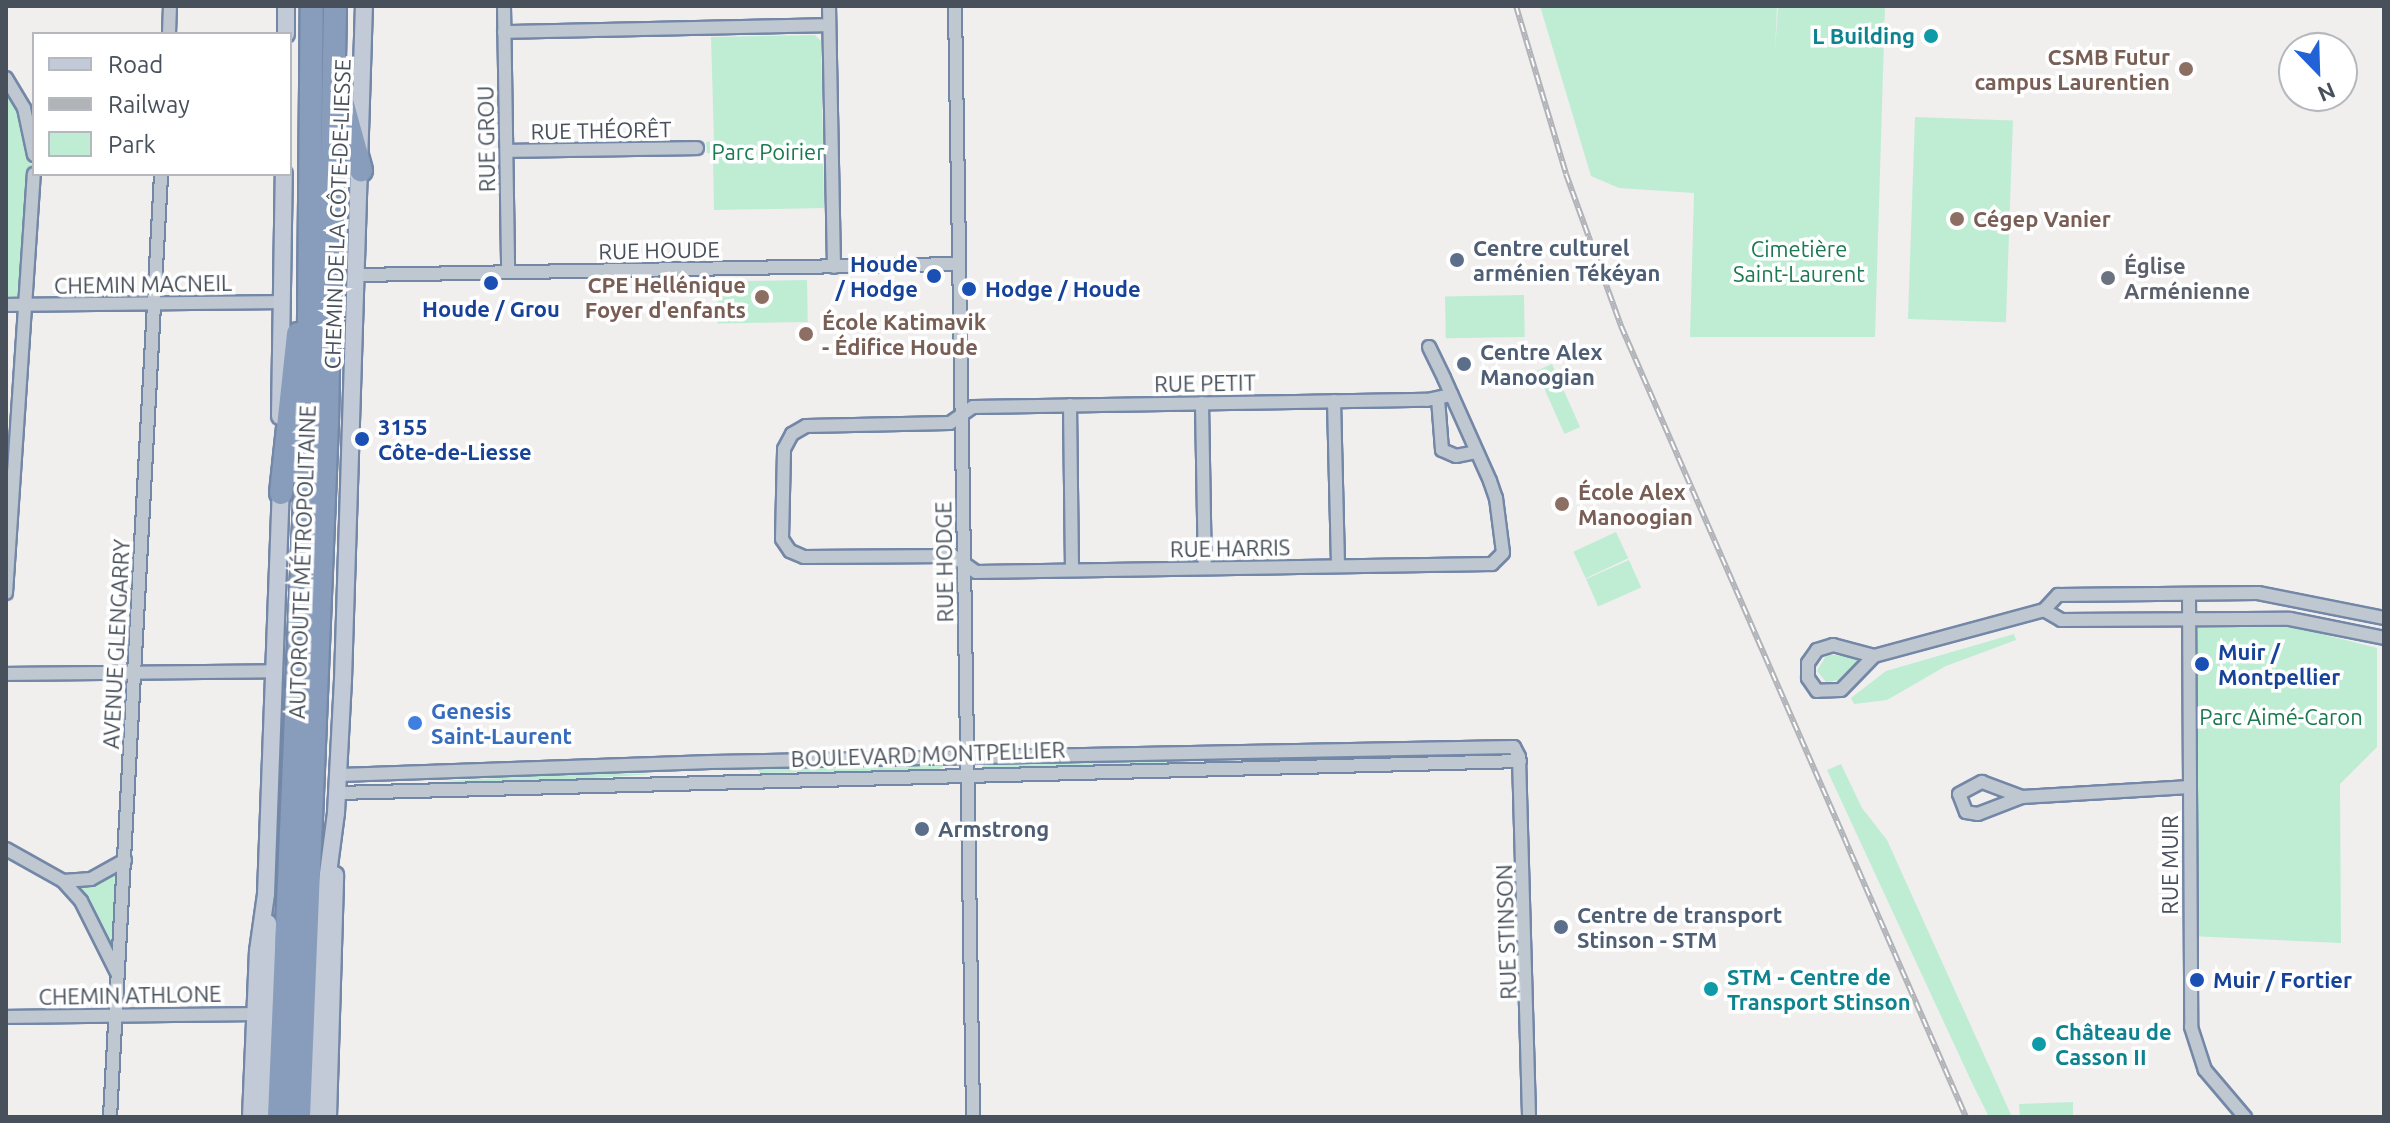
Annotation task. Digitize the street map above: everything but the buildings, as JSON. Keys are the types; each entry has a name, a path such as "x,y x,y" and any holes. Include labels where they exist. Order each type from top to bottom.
{"highway":[{"name":"AUTOROUTE MÉTROPOLITAINE","path":"279,1117 308,429 312,6"},
{"name":"AUTOROUTE MÉTROPOLITAINE","path":"299,1117 327,437 335,6"},
{"path":"333,61 361,170"},
{"path":"281,493 308,274"}],"main road":[{"path":"286,6 286,32"},
{"name":"CHEMIN DE LA CÔTE-DE-LIESSE","path":"316,1117 324,904 333,855 339,775 359,275 364,6"},
{"path":"251,1117 254,1014 266,894 281,493 284,176"},
{"name":"CHEMIN DE LA CÔTE-DE-LIESSE","path":"328,1117 338,906 333,855"},
{"path":"264,1117 270,952 266,894"}],"street":[{"path":"169,32 170,6"},
{"name":"RUE GROU","path":"504,6 508,272"},
{"path":"829,6 834,267"},
{"name":"RUE HODGE","path":"955,6 973,1117"},
{"path":"504,32 829,25"},
{"path":"6,78 24,108 32,146"},
{"name":"RUE THÉORÊT","path":"507,151 697,148"},
{"path":"6,593 12,419 27,307 34,176"},
{"name":"AVENUE GLENGARRY","path":"110,1117 161,176"},
{"name":"RUE HOUDE","path":"359,275 959,264"},
{"name":"CHEMIN MACNEIL","path":"6,305 282,302"},
{"path":"1429,347 1445,397 1476,452 1461,456 1443,453 1445,397"},
{"name":"RUE PETIT","path":"964,563 953,556 804,557 787,548 781,531 784,449 798,429 950,423 973,407 1445,397"},
{"path":"1334,401 1338,566"},
{"path":"1202,403 1205,568"},
{"path":"1070,405 1072,570"},
{"name":"RUE HARRIS","path":"964,563 976,572 1489,565 1499,560 1499,511 1476,452"},
{"path":"1874,656 1837,692 1817,691 1808,678 1808,663 1825,646 1874,656 2044,610 2058,595 2258,593 2384,618"},
{"name":"RUE MUIR","path":"2189,594 2191,1027 2205,1070 2245,1117"},
{"path":"2044,610 2061,620 2290,619 2384,638"},
{"path":"6,674 274,671"},
{"name":"BOULEVARD MONTPELLIER","path":"339,775 967,758 1515,748"},
{"name":"RUE STINSON","path":"1515,748 1520,761 1529,1117"},
{"name":"BOULEVARD MONTPELLIER","path":"338,793 1520,761"},
{"path":"2022,797 1982,782 1959,794 1966,812 1978,814 2022,797 2190,787"},
{"path":"6,849 63,881 81,901 119,976"},
{"path":"63,881 91,879 125,860"},
{"name":"CHEMIN ATHLONE","path":"6,1017 254,1014"}],"green space":[{"name":"Cimetière Saint-Laurent","path":"1540,6 1777,6 1775,52 1778,6 1885,6 1875,337 1690,337 1694,193 1619,188 1591,176"},
{"name":"Parc Poirier","path":"815,35 821,41 824,208 714,210 713,154 707,153 706,142 714,141 711,37"},
{"path":"6,78 32,142 33,176 27,307 6,305"},
{"path":"1915,117 2013,120 2006,322 1908,319"},
{"name":"CPE Hellénique Foyer d'enfants","path":"807,280 808,322 718,324 717,282"},
{"path":"1524,295 1525,337 1446,338 1445,296"},
{"path":"1552,364 1580,427 1565,434 1536,371"},
{"path":"1616,532 1628,558 1586,578 1573,552"},
{"path":"1629,560 1641,587 1598,607 1586,579"},
{"name":"Parc Aimé-Caron","path":"2258,618 2377,648 2377,747 2340,784 2341,943 2190,936 2189,620"},
{"path":"2014,634 2016,640 1946,666 1887,700 1854,704 1851,698 1886,671"},
{"path":"1827,654 1856,658 1860,662 1840,680 1826,682 1817,671"},
{"path":"1502,754 1261,763 1239,760 1239,756"},
{"path":"1209,757 1197,764 985,769 981,763"},
{"path":"939,763 943,767 937,770 760,773 757,768"},
{"path":"1841,764 1862,808 1887,840 2012,1117 1989,1117 1973,1085 1827,770"},
{"path":"592,773 653,774 494,785 444,781"},
{"path":"125,860 119,976 63,881 75,882"},
{"path":"2073,1102 2073,1117 2020,1117 2019,1104"}],"railway":[{"path":"1516,6 1566,174 1621,326 1966,1117"}],"place":[{"name":"L Building","path":"1931,36"},
{"name":"CSMB Futur campus Laurentien","path":"2186,69"},
{"name":"Cégep Vanier","path":"1957,219"},
{"name":"Centre culturel arménien Tékéyan","path":"1457,260"},
{"name":"Houde / Hodge","path":"934,276"},
{"name":"Église Arménienne","path":"2108,278"},
{"name":"Houde / Grou","path":"491,283"},
{"name":"Hodge / Houde","path":"969,289"},
{"name":"CPE Hellénique Foyer d'enfants","path":"762,297"},
{"name":"École Katimavik - Édifice Houde","path":"806,334"},
{"name":"Centre Alex Manoogian","path":"1464,364"},
{"name":"3155 Côte-de-Liesse","path":"362,439"},
{"name":"École Alex Manoogian","path":"1562,504"},
{"name":"Muir / Montpellier","path":"2202,664"},
{"name":"Genesis Saint-Laurent","path":"415,723"},
{"name":"Armstrong","path":"922,829"},
{"name":"Centre de transport Stinson - STM","path":"1561,927"},
{"name":"Muir / Fortier","path":"2197,980"},
{"name":"STM - Centre de Transport Stinson","path":"1711,989"},
{"name":"Château de Casson II","path":"2039,1044"}]}
